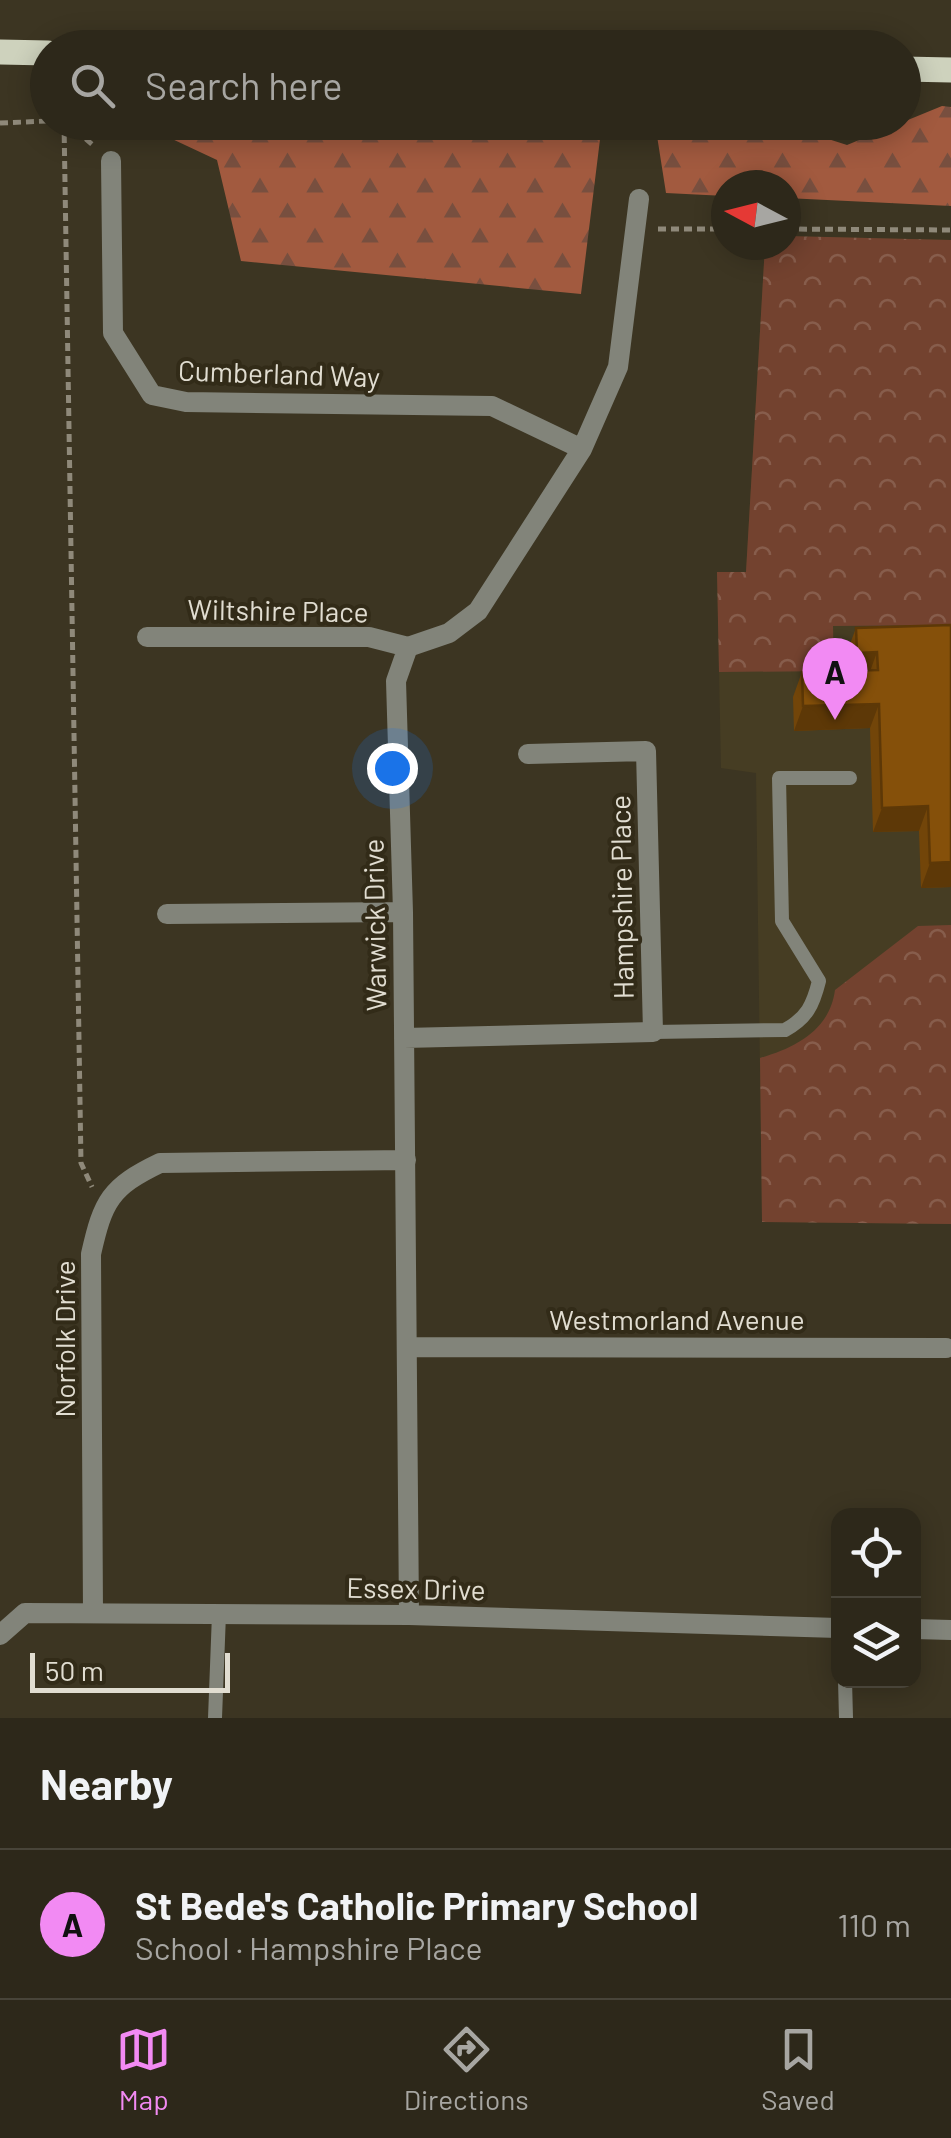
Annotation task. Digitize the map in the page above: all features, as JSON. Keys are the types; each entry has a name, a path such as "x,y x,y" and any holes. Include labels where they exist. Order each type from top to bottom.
{"main road":[{"path":"0,52 30,53"},
{"path":"921,69 951,70"}],"street":[{"name":"Cumberland Way","path":"111,161 113,333 132,370 152,395 186,402 492,406 582,448"},
{"path":"408,647 449,633 478,611 582,448 618,367 639,199"},
{"name":"Wiltshire Place","path":"146,637 368,637 408,647"},
{"name":"Warwick Drive","path":"408,647 396,681 403,912 410,1615"},
{"name":"Hampshire Place","path":"404,1038 653,1032 646,751 528,754"},
{"path":"168,914 403,912"},
{"path":"101,1209 124,1180 160,1163 406,1160"},
{"name":"Norfolk Drive","path":"93,1613 90,1254 101,1209"},
{"name":"Westmorland Avenue","path":"408,1346 946,1348"},
{"name":"Essex Drive","path":"0,1635 25,1613 410,1615 831,1628"},
{"path":"921,1629 951,1630"}],"lane":[{"path":"653,1032 785,1030 798,1023 813,1006 818,981 782,921 779,778 850,778"},
{"path":"215,1718 219,1614"},
{"path":"845,1688 846,1718"}],"path":[{"path":"0,123 30,122"},
{"path":"65,140 81,1163 101,1209"},
{"path":"86,140 111,161"},
{"path":"635,229 711,229"},
{"path":"801,230 951,230"}],"shaded area":[{"path":"801,236 951,240 951,1224 762,1222 756,773 721,768 717,572 746,572 764,260 801,260"}],"green space":[{"path":"942,106 951,107 951,206 801,199 801,170 711,170 711,195 666,193 658,140 831,140 847,145 859,140 921,140 921,115"},
{"path":"174,140 600,140 581,294 241,261 217,160"},
{"path":"801,236 951,240 951,625 833,626 834,671 719,672 717,572 746,572 764,260 801,260"},
{"path":"951,925 951,1224 762,1222 760,1058 809,1035 826,1016 835,990 918,926"}],"building":[{"path":"951,625 951,862 930,863 928,806 882,808 879,704 803,706 802,672 878,670 877,652 857,653 856,628"}],"place":[{"name":"St Bede's Catholic Primary School","path":"835,720"}]}
